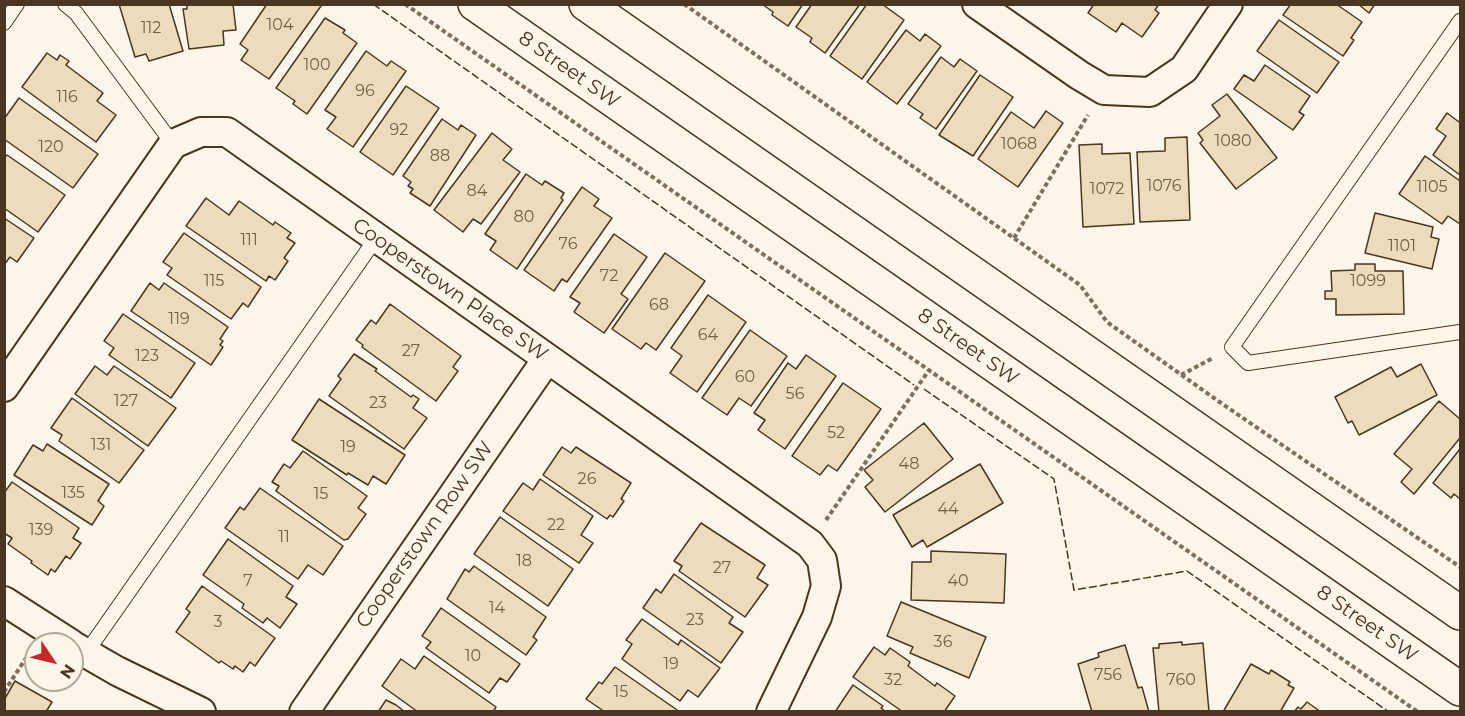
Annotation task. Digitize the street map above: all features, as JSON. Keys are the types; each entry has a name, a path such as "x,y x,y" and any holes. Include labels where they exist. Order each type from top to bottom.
{"main road":[{"name":"8 Street SW","path":"475,4 1461,689"},
{"path":"586,4 1461,613"}],"street":[{"path":"977,4 1104,90 1150,92 1184,69 1228,4"},
{"name":"Cooperstown Place SW","path":"174,144 201,132 227,132 810,544 822,560 826,586 817,617 771,711"},
{"path":"4,387 174,144"},
{"name":"Cooperstown Row SW","path":"304,711 547,358"},
{"path":"4,601 53,632"},
{"path":"84,652 117,671 201,711"}],"lane":[{"path":"4,23 17,4"},
{"path":"65,4 76,13 174,144"},
{"path":"1461,21 1232,347 1248,363 1461,332"},
{"path":"84,636 377,237"}],"path":[{"path":"405,4 1418,711"},
{"path":"684,4 1080,285 1107,322 1461,567"},
{"path":"1014,238 1104,90"},
{"path":"1181,375 1232,347"},
{"path":"810,544 929,370"},
{"path":"4,692 24,662"}],"building":[{"path":"119,4 169,4 183,51 149,61 146,54 135,57"},
{"path":"187,4 233,4 236,30 223,31 224,45 189,49 183,9 187,9"},
{"path":"267,4 319,4 321,6 269,79 241,60 248,50 240,44"},
{"path":"762,4 803,4 788,26 772,15 773,12"},
{"path":"812,4 860,4 825,53 810,42 812,38 796,27"},
{"path":"867,4 882,4 904,20 862,79 830,56"},
{"path":"1094,4 1159,4 1155,10 1159,13 1142,37 1122,23 1116,32 1088,13"},
{"path":"1291,4 1336,4 1362,22 1343,56 1283,15"},
{"path":"1358,4 1375,4 1369,13"},
{"path":"325,18 345,30 343,33 357,43 307,114 293,104 295,101 276,88"},
{"path":"1279,20 1339,62 1317,93 1257,51"},
{"path":"906,30 920,41 925,34 941,46 897,104 867,82"},
{"path":"366,51 387,66 391,61 406,71 353,147 327,129 336,117 325,110"},
{"path":"47,53 57,60 60,55 69,61 66,65 103,93 97,101 116,115 96,142 22,87"},
{"path":"941,57 954,67 960,59 977,71 936,129 920,118 923,114 908,104"},
{"path":"1265,65 1310,96 1299,112 1304,115 1293,130 1234,89 1244,75 1254,81"},
{"path":"980,75 1013,97 973,156 939,135"},
{"path":"406,86 439,108 393,175 360,152"},
{"path":"1227,94 1277,158 1236,189 1200,143 1203,140 1198,133 1220,116 1212,105"},
{"path":"19,98 98,154 73,188 4,139 4,119"},
{"path":"1046,111 1063,123 1018,187 978,159 1011,112 1034,128"},
{"path":"1447,113 1459,122 1460,120 1460,175 1433,155 1446,136 1436,129"},
{"path":"442,119 458,130 461,125 476,135 430,206 410,193 413,189 408,186 411,182 403,176"},
{"path":"492,133 512,149 503,160 520,172 481,224 473,219 463,232 434,210"},
{"path":"1187,137 1190,220 1140,222 1137,152 1165,151 1165,138"},
{"path":"1102,144 1102,154 1130,153 1134,224 1083,227 1079,145"},
{"path":"7,155 65,195 38,232 4,208 4,158"},
{"path":"1425,156 1460,181 1460,224 1448,216 1442,224 1399,194"},
{"path":"526,174 542,185 545,181 564,193 561,198 563,200 517,269 490,250 496,241 485,234"},
{"path":"582,187 599,199 594,206 612,218 567,282 562,279 554,291 524,270"},
{"path":"206,198 229,215 239,201 273,225 275,222 291,233 287,238 295,243 284,258 288,261 275,280 269,276 266,281 186,226"},
{"path":"1375,213 1433,227 1431,237 1439,239 1432,269 1365,253"},
{"path":"4,218 34,238 17,262 10,257 4,265"},
{"path":"184,233 261,287 248,307 243,303 231,319 167,275 172,268 163,262"},
{"path":"614,234 647,257 621,294 628,299 604,333 574,312 580,303 570,297"},
{"path":"665,253 705,281 656,350 646,343 641,349 612,329"},
{"path":"1355,264 1375,264 1375,271 1403,271 1404,314 1336,315 1336,299 1325,299 1325,291 1332,291 1331,271 1355,270"},
{"path":"150,283 159,290 164,283 228,327 220,339 223,341 220,345 223,347 211,365 131,311"},
{"path":"708,295 746,322 697,392 670,373 682,356 671,348"},
{"path":"390,304 461,356 453,367 458,371 436,401 362,347 363,345 356,340 371,320 376,324"},
{"path":"123,314 195,363 171,398 109,355 114,348 104,341"},
{"path":"750,330 787,356 751,406 739,398 727,415 702,398"},
{"path":"354,354 377,369 375,371 411,397 413,395 419,399 413,408 427,418 404,449 329,396 341,379 338,376"},
{"path":"806,355 836,376 785,449 758,430 765,420 754,413 788,363 796,369"},
{"path":"1421,364 1437,395 1359,435 1352,421 1348,423 1335,397 1391,367 1397,377"},
{"path":"95,366 107,375 114,366 176,408 148,446 75,394"},
{"path":"843,383 881,409 837,471 828,465 820,475 792,456"},
{"path":"72,398 144,450 119,483 59,441 62,435 51,428"},
{"path":"319,399 405,455 386,484 373,476 368,485 348,473 347,475 292,440"},
{"path":"1439,401 1460,419 1460,438 1414,494 1401,482 1412,469 1394,454"},
{"path":"924,423 953,459 885,512 865,487 873,480 864,470"},
{"path":"47,444 109,484 98,501 104,506 92,525 14,475 33,445 43,451"},
{"path":"562,447 571,453 576,447 631,483 621,499 624,501 613,517 610,515 607,519 543,475"},
{"path":"1460,449 1460,499 1454,494 1451,498 1433,483"},
{"path":"303,451 367,496 358,508 366,514 348,539 344,540 276,491 279,486 272,482 284,464 290,468"},
{"path":"980,464 1003,503 927,547 923,540 912,547 893,515"},
{"path":"540,479 593,516 581,535 593,543 579,563 503,511 523,483 533,490"},
{"path":"12,482 79,528 73,538 81,543 70,559 66,556 55,572 51,569 48,575 8,544 12,538 4,533 4,493"},
{"path":"260,488 343,546 323,575 308,565 298,579 225,528 240,507 244,510"},
{"path":"500,517 573,569 548,606 474,554"},
{"path":"701,523 765,565 757,578 768,585 745,617 679,571 682,566 674,561"},
{"path":"228,539 293,586 286,597 297,604 280,628 267,618 263,623 242,608 244,604 203,575"},
{"path":"931,551 1006,554 1004,603 911,600 912,562 931,562"},
{"path":"474,566 546,617 533,637 537,640 526,655 447,599 465,569 469,572"},
{"path":"674,574 733,617 729,623 743,632 721,663 643,608 656,589 661,593"},
{"path":"202,586 275,638 255,666 250,662 243,672 235,666 233,669 221,661 219,663 176,632 190,612 186,609"},
{"path":"901,602 986,637 969,678 910,653 913,647 887,636"},
{"path":"441,608 520,664 507,682 500,678 489,693 426,648 431,642 422,636"},
{"path":"642,619 678,645 681,640 720,668 698,697 688,690 680,701 622,659 632,644 626,640"},
{"path":"1182,642 1182,645 1203,643 1209,712 1159,712 1153,648 1159,648 1159,644"},
{"path":"1125,645 1138,688 1142,687 1149,712 1092,712 1078,664 1099,657 1098,653"},
{"path":"874,647 885,655 890,648 910,662 908,666 935,686 937,683 955,696 944,712 903,712 853,677"},
{"path":"424,656 496,707 493,712 418,712 382,686 401,659 415,669"},
{"path":"1251,664 1269,674 1271,670 1290,682 1288,685 1294,688 1280,712 1223,712"},
{"path":"615,667 680,712 605,712 586,699"},
{"path":"15,681 24,686 24,692 34,692 52,702 46,712 4,712 4,700"},
{"path":"853,685 883,706 881,708 886,712 835,712"},
{"path":"386,700 396,705 405,712 378,712"},
{"path":"1307,702 1321,712 1294,712 1298,707 1301,709"}],"fence":[{"path":"373,4 914,385"},
{"path":"924,389 1054,479 1074,590 1187,571 1389,712"}]}
